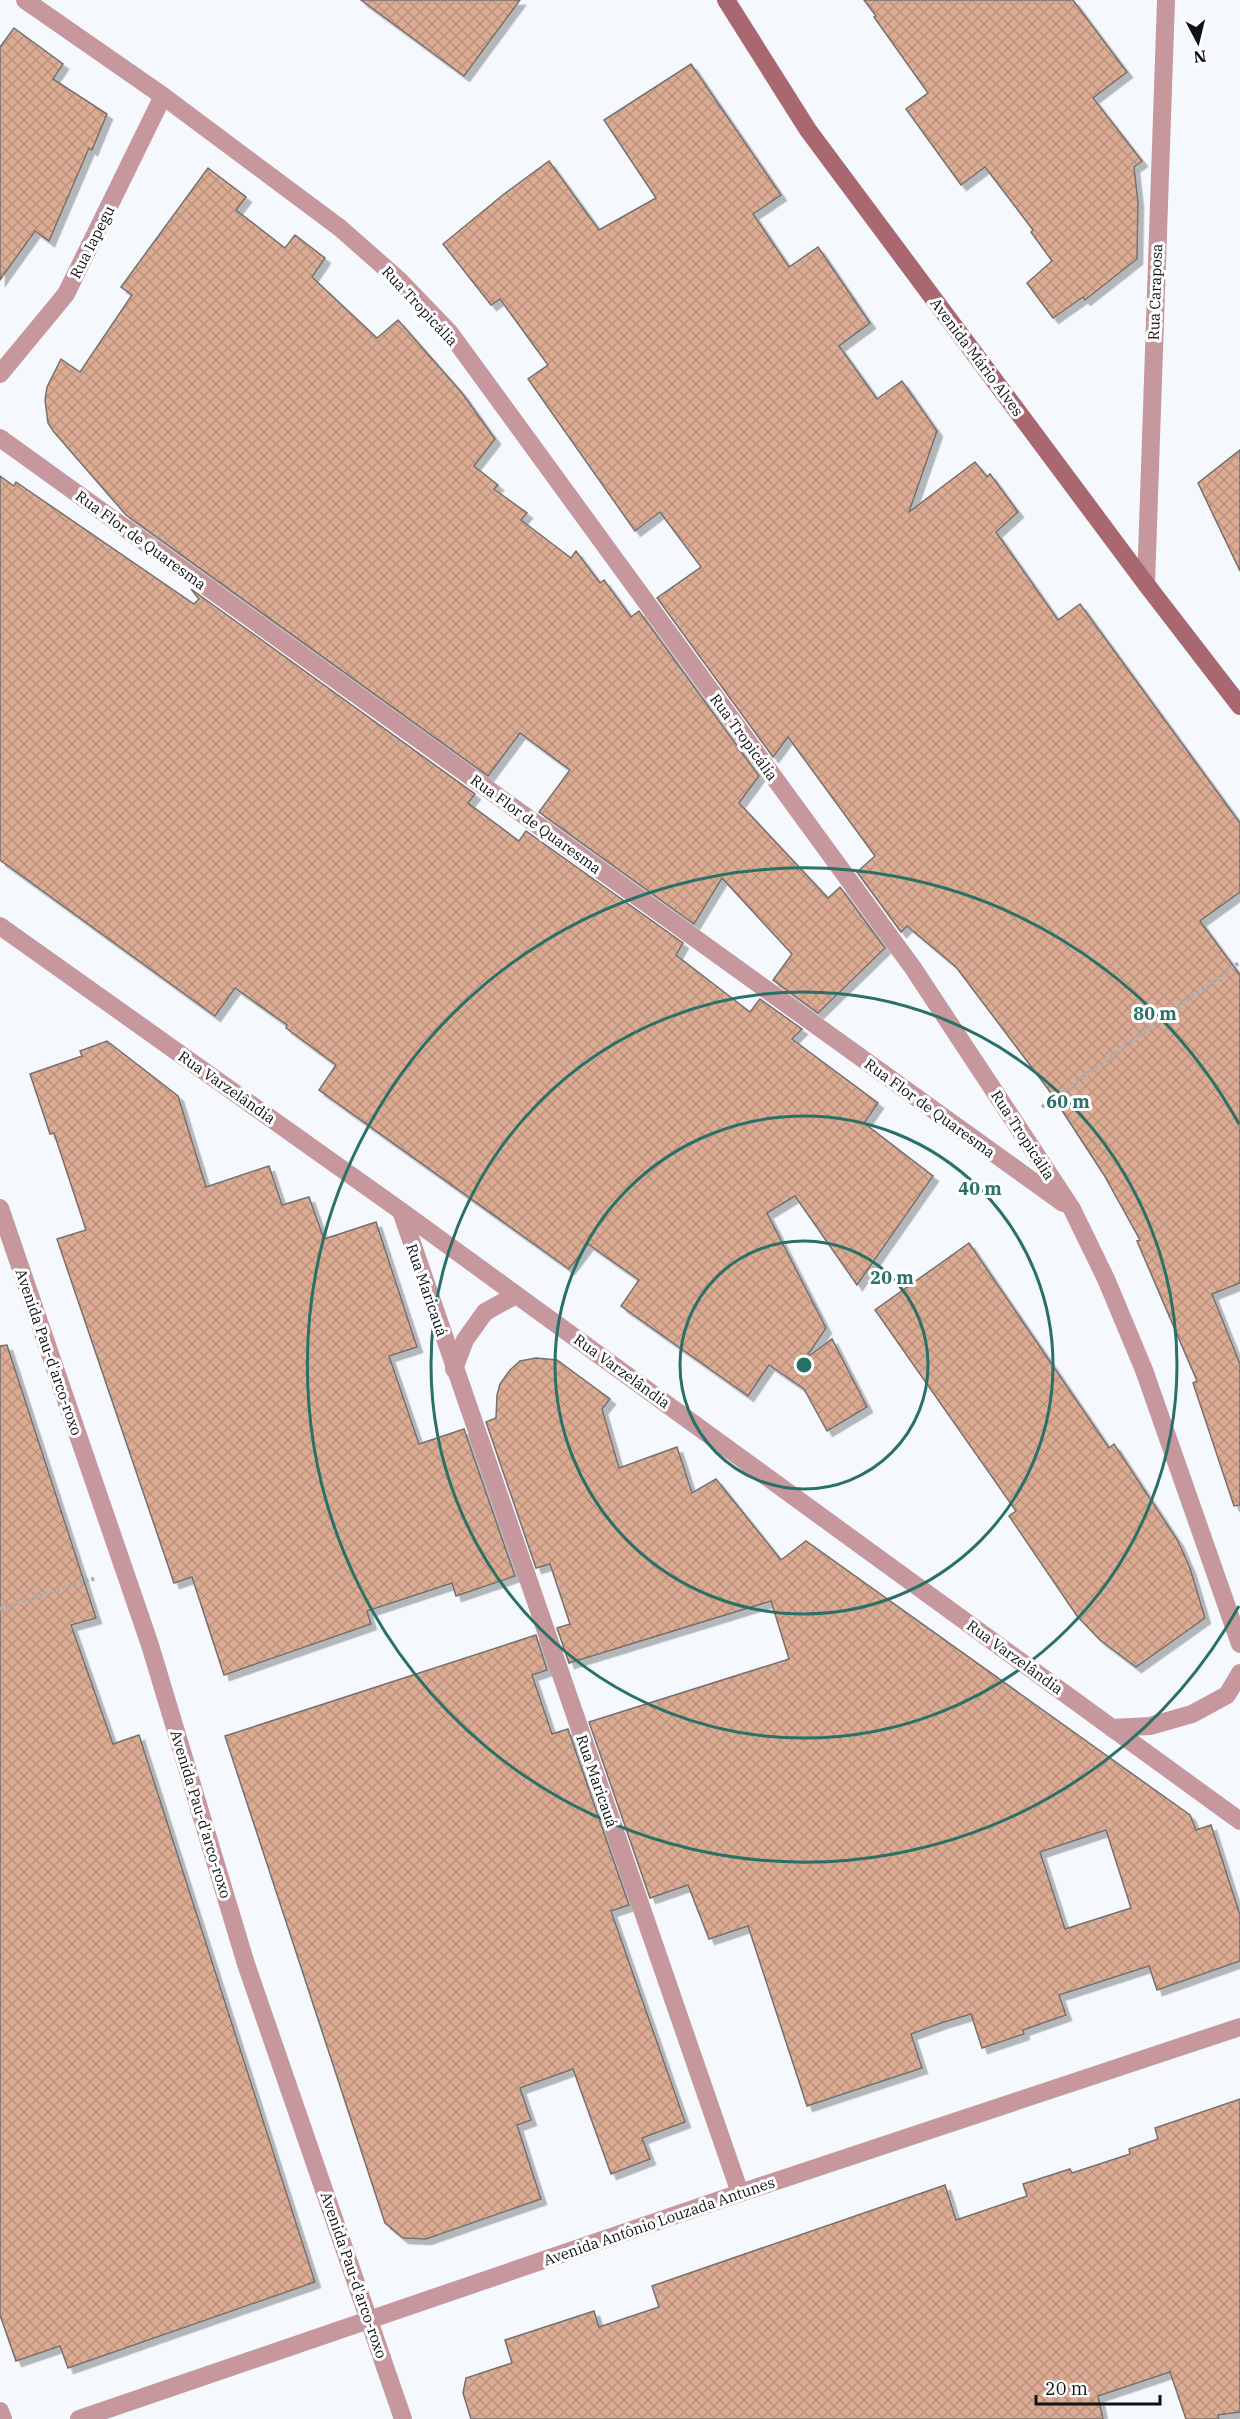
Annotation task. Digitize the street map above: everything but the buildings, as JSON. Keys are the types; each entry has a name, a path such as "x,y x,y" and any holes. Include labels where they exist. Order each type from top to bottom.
{"street":[{"name":"Rua Tropicália","path":"25,0 163,96 340,228 399,280 450,333 913,968 1072,1209 1106,1279 1144,1370 1240,1644"},
{"name":"Avenida Mário Alves","path":"726,0 808,130 1146,584 1240,706"},
{"name":"Rua Caraposa","path":"1146,584 1166,0"},
{"name":"Rua Iapegu","path":"0,374 66,294 163,96"},
{"name":"Rua Flor de Quaresma","path":"0,438 1072,1209"},
{"name":"Rua Varzelândia","path":"0,926 401,1211 1240,1821"},
{"name":"Avenida Pau-d'arco-roxo","path":"0,1208 150,1645 246,1964 404,2419"},
{"name":"Rua Maricauá","path":"401,1211 740,2193"},
{"name":"Rua Maricauá","path":"454,1370 465,1340 485,1312 516,1295"},
{"path":"1112,1728 1150,1726 1192,1714 1227,1695 1240,1673"},
{"name":"Avenida Antônio Louzada Antunes","path":"79,2419 740,2193 1240,2027"},
{"path":"0,2411 3,2419"}],"path":[{"path":"1017,1126 1240,962"},
{"path":"0,1609 123,1569"}]}
